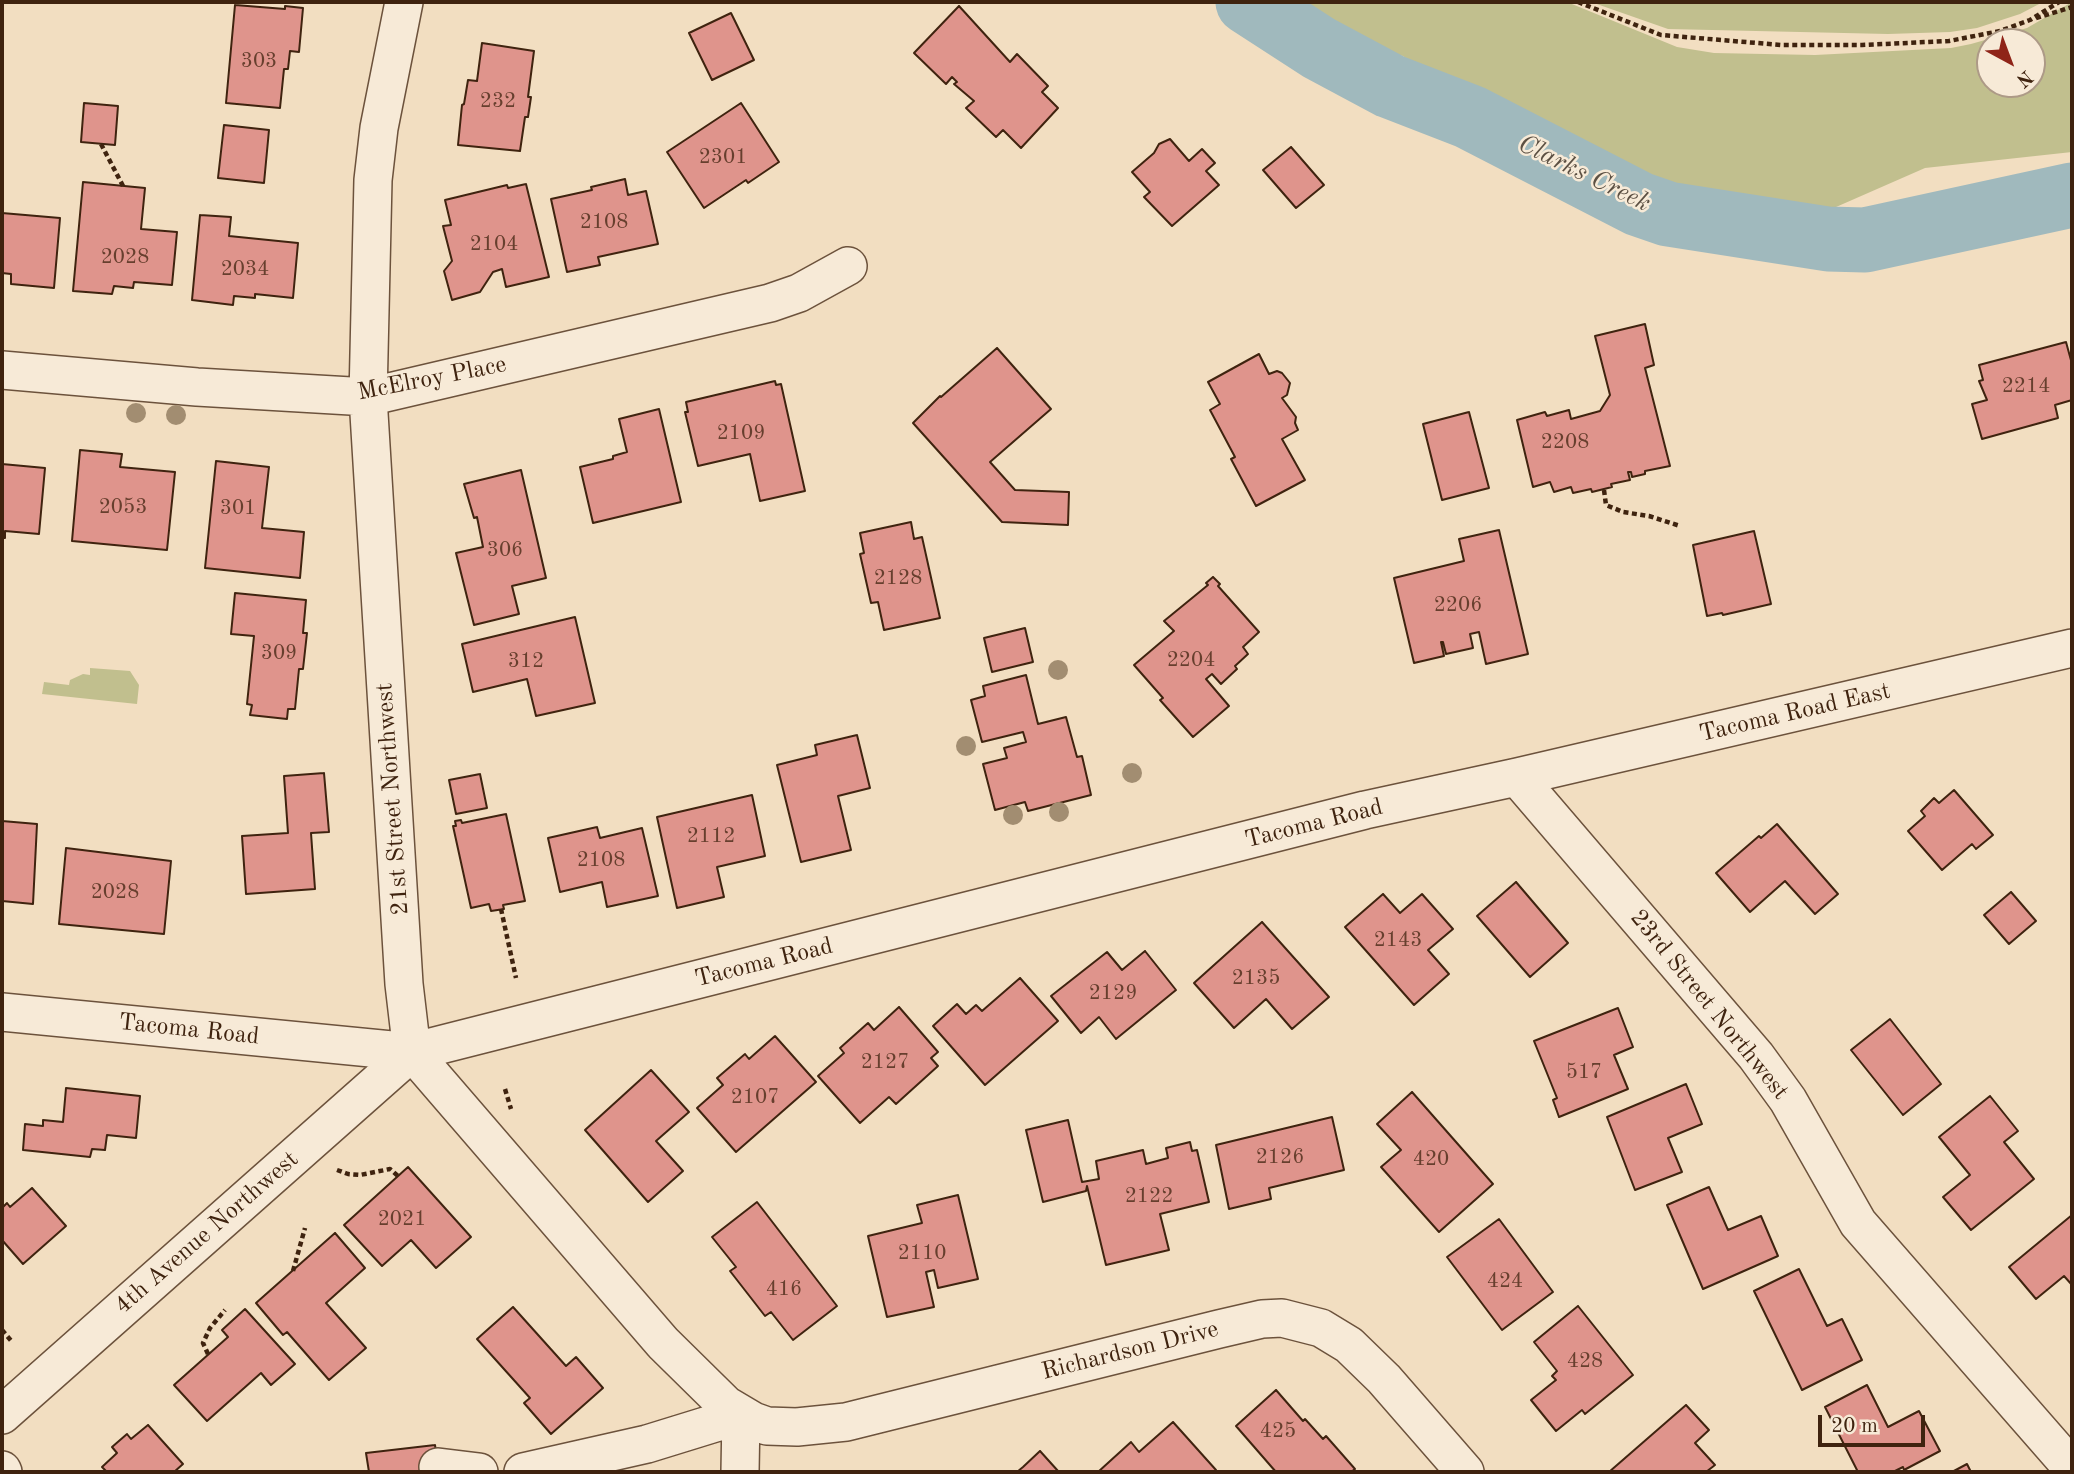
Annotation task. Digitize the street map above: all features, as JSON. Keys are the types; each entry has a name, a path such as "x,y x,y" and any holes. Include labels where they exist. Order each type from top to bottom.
{"street":[{"name":"21st Street Northwest","path":"404,2 379,128 373,180 368,397 404,984 412,1052"},
{"name":"McElroy Place","path":"2,370 197,387 368,397 770,303 799,293 848,266"},
{"name":"Tacoma Road East","path":"1517,777 2072,648"},
{"name":"Tacoma Road","path":"2,1012 412,1052 1365,810 1517,777"},
{"name":"23rd Street Northwest","path":"1517,777 1756,1056 1788,1100 1858,1223 2072,1468"},
{"name":"4th Avenue Northwest","path":"2,1415 412,1052"},
{"path":"412,1052 663,1343 712,1393 741,1415"},
{"name":"Richardson Drive","path":"741,1415 767,1426 797,1427 846,1422 1219,1329 1262,1319 1282,1318 1321,1328 1349,1345 1384,1379 1465,1472"},
{"path":"523,1472 647,1444 741,1415"},
{"path":"740,1472 741,1415"},
{"path":"438,1468 479,1472"}],"path":[{"path":"1581,2 1589,8 1661,35 1781,45 1949,41 2000,31 2072,7"},
{"path":"2030,20 2059,2"},
{"path":"101,144 123,186"},
{"path":"1604,490 1606,505 1680,526"},
{"path":"501,909 516,978"},
{"path":"337,1170 360,1175 390,1169 398,1176"},
{"path":"293,1271 305,1228"},
{"path":"208,1354 203,1343 210,1328 225,1310"},
{"path":"2,1330 13,1343"}],"shaded area":[{"path":"1277,2 1567,2 1677,47 1714,53 1815,55 1951,48 1976,43 1976,98 2046,98 2046,28 2027,28 2072,2 2072,152 1925,168 1795,225 1702,210 1447,91 1403,56 1358,44"},
{"path":"1591,2 2043,2 2020,14 1977,28 1950,32 1888,34 1668,29"},
{"path":"90,668 130,671 139,685 137,704 42,694 44,682 69,685 70,680 83,674 90,675"}],"building":[{"path":"235,5 303,8 299,52 290,51 288,69 284,69 280,108 226,103"},
{"path":"959,6 1010,62 1017,54 1048,86 1042,92 1058,108 1021,148 1003,130 996,137 966,108 974,101 954,84 957,82 952,77 946,84 914,53"},
{"path":"731,13 754,60 712,80 689,33"},
{"path":"482,43 534,51 528,97 531,97 520,151 458,145 462,105 468,80 477,81"},
{"path":"84,103 118,106 115,145 81,142"},
{"path":"741,103 779,162 704,208 667,152"},
{"path":"224,125 269,130 264,183 218,178"},
{"path":"1170,139 1189,161 1202,149 1215,163 1206,171 1219,185 1172,226 1144,197 1150,192 1132,172 1154,153 1159,144"},
{"path":"1291,147 1324,185 1296,208 1263,170"},
{"path":"625,179 628,195 646,191 658,244 598,257 600,265 567,272 551,199"},
{"path":"83,182 145,188 141,229 177,232 172,285 134,282 133,288 114,286 112,294 73,291"},
{"path":"526,184 549,277 506,287 502,269 493,272 480,292 452,300 444,271 452,261 443,226 451,225 445,200 507,185 508,188"},
{"path":"2,213 60,218 54,288 11,284 11,274 2,273"},
{"path":"200,215 231,217 229,236 298,243 293,298 255,294 255,298 234,296 233,305 192,300"},
{"path":"1645,324 1654,365 1645,368 1670,466 1645,471 1645,474 1632,477 1631,472 1628,472 1630,480 1592,492 1591,489 1573,493 1571,487 1554,492 1550,482 1533,487 1517,420 1545,412 1547,416 1569,410 1571,419 1600,411 1610,395 1595,336"},
{"path":"2066,342 2072,364 2072,400 2055,405 2058,418 1982,439 1972,404 1987,400 1979,381 1983,380 1979,365"},
{"path":"997,348 1051,409 990,462 1015,490 1069,492 1068,525 1002,522 913,423 940,396"},
{"path":"1259,354 1269,374 1277,371 1282,373 1290,383 1287,395 1282,398 1296,417 1298,430 1282,439 1305,480 1256,506 1231,459 1235,457 1210,410 1220,404 1208,382"},
{"path":"775,381 776,385 781,384 805,491 760,501 750,454 698,466 685,412 688,412 686,402"},
{"path":"659,409 681,502 593,523 580,467 613,459 613,456 627,452 619,419"},
{"path":"1469,412 1489,488 1442,500 1423,424"},
{"path":"80,450 122,454 120,467 175,472 167,550 72,541"},
{"path":"216,461 269,467 262,528 304,532 300,578 205,568"},
{"path":"2,464 45,468 39,534 5,531 5,538 2,538"},
{"path":"521,470 546,578 512,586 519,614 474,625 456,553 483,547 477,517 474,518 464,484"},
{"path":"911,522 914,539 922,537 940,618 884,630 878,602 871,603 860,554 864,553 860,533"},
{"path":"1499,530 1528,654 1486,664 1479,632 1470,634 1473,648 1446,654 1441,642 1444,656 1414,663 1394,578 1464,561 1459,539"},
{"path":"1754,531 1771,604 1707,616 1693,545"},
{"path":"1213,577 1259,632 1243,647 1248,654 1221,684 1212,674 1206,679 1229,706 1193,737 1134,665 1174,631 1164,621 1208,585 1206,583"},
{"path":"235,593 306,600 303,633 307,633 303,669 299,669 295,709 288,709 287,719 250,715 252,705 247,704 254,636 231,634"},
{"path":"575,617 595,703 536,716 527,679 473,692 462,644"},
{"path":"1025,628 1033,662 992,672 984,638"},
{"path":"1026,675 1038,724 1066,717 1077,757 1082,756 1091,795 1028,811 1025,802 995,810 983,764 1007,758 1004,748 1026,742 1023,732 982,742 971,700 985,696 983,686"},
{"path":"857,735 870,788 838,796 851,850 801,862 777,765 817,755 815,745"},
{"path":"324,773 329,832 311,833 315,889 246,894 242,836 288,833 284,776"},
{"path":"480,774 487,808 456,814 449,780"},
{"path":"1954,790 1993,835 1976,849 1972,844 1942,870 1908,831 1925,816 1921,811 1934,798 1939,803"},
{"path":"752,795 765,856 717,867 724,897 677,908 657,817"},
{"path":"506,814 525,901 503,905 504,909 491,911 489,904 471,908 453,826 456,826 455,821 461,820 462,823"},
{"path":"2,821 37,824 33,904 2,901"},
{"path":"1777,824 1838,894 1815,914 1785,881 1750,912 1716,873"},
{"path":"597,827 600,838 642,828 658,896 607,907 602,882 560,892 548,838"},
{"path":"66,848 171,861 164,934 59,924"},
{"path":"1516,882 1568,943 1530,977 1477,916"},
{"path":"2011,892 2036,921 2009,944 1984,915"},
{"path":"1383,894 1400,913 1422,894 1453,929 1428,950 1449,974 1414,1005 1345,927"},
{"path":"1262,922 1329,997 1292,1029 1266,999 1234,1028 1194,983"},
{"path":"1145,951 1176,990 1116,1039 1099,1017 1081,1033 1051,996 1107,952 1122,970"},
{"path":"1020,978 1058,1021 985,1085 933,1026 957,1004 966,1014 976,1005 982,1011"},
{"path":"899,1007 938,1052 931,1058 938,1066 896,1104 889,1097 860,1123 818,1076 844,1053 840,1048 868,1023 874,1030"},
{"path":"1618,1008 1633,1047 1614,1055 1628,1089 1559,1117 1553,1100 1557,1098 1534,1041"},
{"path":"1890,1019 1941,1084 1903,1115 1851,1050"},
{"path":"775,1036 816,1082 736,1152 697,1108 723,1085 717,1078 745,1054 749,1059"},
{"path":"651,1070 689,1112 656,1141 683,1171 648,1202 585,1130"},
{"path":"1686,1084 1702,1124 1668,1138 1682,1172 1635,1190 1607,1117"},
{"path":"66,1088 140,1096 136,1138 107,1135 105,1150 92,1149 90,1157 23,1150 25,1124 43,1126 43,1120 63,1122"},
{"path":"1412,1092 1493,1184 1439,1232 1381,1167 1401,1150 1377,1124"},
{"path":"1990,1096 2018,1131 2004,1142 2034,1179 1971,1230 1943,1197 1970,1175 1939,1137"},
{"path":"1332,1117 1344,1170 1269,1188 1271,1199 1229,1209 1216,1145"},
{"path":"1068,1120 1082,1182 1099,1179 1096,1161 1143,1150 1146,1164 1168,1158 1166,1148 1190,1142 1192,1151 1197,1150 1209,1202 1160,1214 1169,1250 1106,1265 1087,1186 1086,1191 1043,1202 1026,1130"},
{"path":"408,1167 471,1237 436,1268 411,1240 382,1266 344,1225"},
{"path":"1709,1187 1728,1230 1761,1216 1778,1256 1703,1289 1667,1205"},
{"path":"32,1188 66,1226 23,1264 2,1240 2,1208 7,1203 10,1207"},
{"path":"958,1195 978,1279 938,1288 934,1270 926,1272 934,1307 887,1317 868,1236 922,1223 917,1205"},
{"path":"757,1202 837,1306 793,1340 771,1312 765,1316 730,1271 736,1267 712,1237"},
{"path":"2072,1215 2072,1285 2064,1276 2036,1299 2009,1267"},
{"path":"1499,1219 1553,1292 1502,1330 1447,1257"},
{"path":"335,1233 365,1268 326,1303 366,1348 329,1380 287,1332 283,1335 256,1303"},
{"path":"1799,1269 1827,1326 1842,1319 1862,1360 1802,1390 1754,1291"},
{"path":"1578,1306 1633,1375 1585,1414 1582,1410 1556,1431 1531,1400 1556,1380 1552,1376 1557,1371 1534,1342"},
{"path":"513,1307 566,1366 576,1357 603,1388 551,1434 524,1403 530,1398 477,1339"},
{"path":"245,1309 295,1364 271,1385 261,1373 207,1421 174,1385 228,1337 222,1330"},
{"path":"1867,1385 1888,1427 1919,1411 1940,1451 1904,1470 1903,1467 1893,1472 1858,1472 1825,1407"},
{"path":"1276,1390 1303,1421 1305,1419 1323,1439 1326,1436 1355,1469 1351,1472 1276,1472 1236,1426"},
{"path":"1686,1405 1709,1430 1695,1443 1715,1465 1706,1472 1609,1472"},
{"path":"1173,1422 1216,1470 1098,1472 1131,1442 1139,1452"},
{"path":"148,1425 183,1464 174,1472 107,1472 102,1467 117,1453 112,1447 127,1434 131,1439"},
{"path":"435,1445 439,1472 369,1472 366,1453"},
{"path":"1040,1451 1058,1471 1017,1472 1023,1467"},
{"path":"1967,1464 1971,1472 1952,1472"}],"waterway":[{"name":"Clarks Creek","path":"1248,2 1319,48 1390,86 1470,117 1639,204 1668,214 1828,239 1865,240 2072,195"}]}
